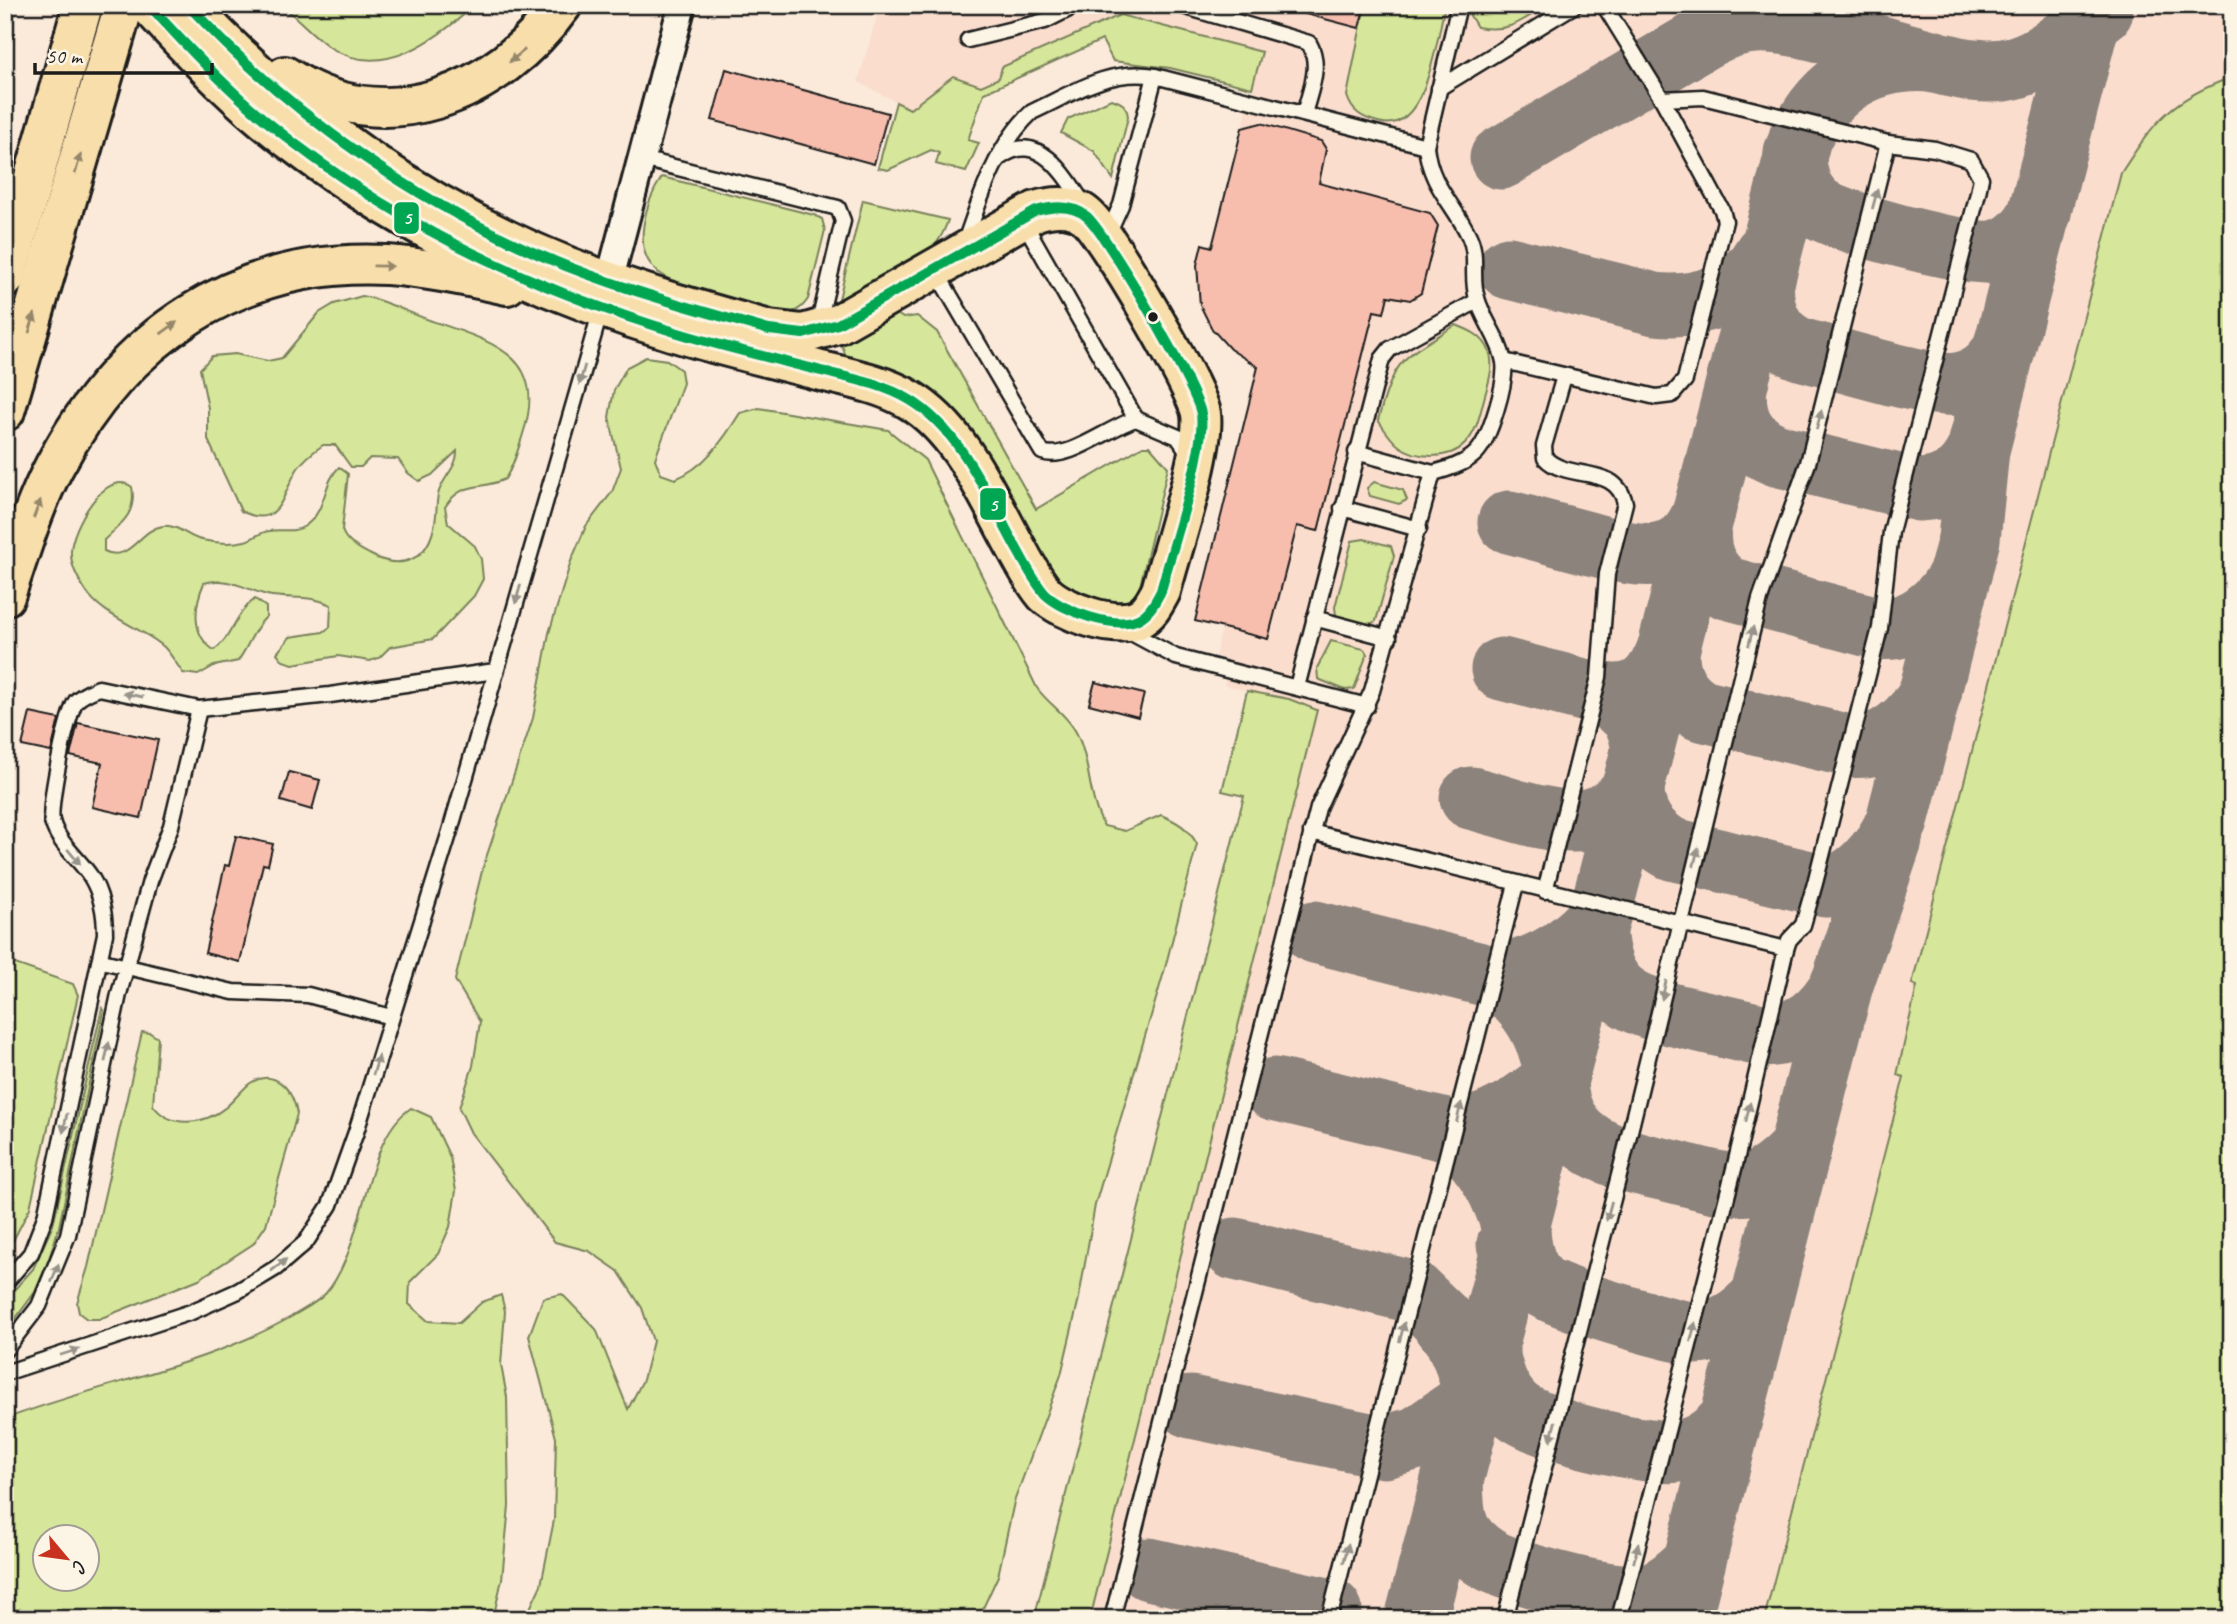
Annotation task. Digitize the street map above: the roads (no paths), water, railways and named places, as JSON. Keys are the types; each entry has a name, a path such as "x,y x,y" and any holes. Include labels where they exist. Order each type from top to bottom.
{"main road":[{"path":"5,278 83,5"},
{"path":"5,411 124,5"},
{"path":"5,596 52,470 74,431 104,388 138,351 174,324 215,300 255,282 298,272 384,265 464,275 594,297 788,334 817,331 864,310 1021,218 1044,208 1067,208 1078,211 1100,232 1196,398 1201,430 1194,462 1161,591 1153,606 1135,621 1108,620 1068,611 1045,593 952,437 932,416 910,400 859,380 681,334 594,297 420,226 342,176 265,121 198,59 149,5"},
{"path":"189,5 285,100 359,153 434,201 527,248 594,297"},
{"path":"189,5 253,55 306,89 334,101 379,107 427,102 470,87 491,75 531,44 562,5"}],"street":[{"path":"594,297 642,159 682,5"}],"lane":[{"path":"968,40 1045,21 1077,5"},
{"path":"1179,5 1309,43 1316,55 1315,71 1304,114"},
{"path":"1356,452 1433,474 1462,463 1484,442 1504,378 1503,361 1477,301 1475,250 1458,216 1434,181 1426,146 1459,5"},
{"path":"1439,88 1575,5"},
{"path":"1503,361 1656,397 1672,395 1685,380 1725,221 1723,210 1662,99 1604,5"},
{"path":"1136,419 1117,425 1060,455 1042,452 948,261 1015,130 1032,112 1107,76 1123,73 1156,76 1426,146"},
{"path":"1000,158 1012,149 1023,147 1045,156 1067,177 1100,232 1121,205 1156,76"},
{"path":"1619,1619 1731,1184 1786,949 1789,940 1804,925 1880,628 1891,532 1981,178 1977,167 1962,157 1934,149 1888,143 1703,97 1662,99"},
{"path":"1505,1619 1623,1160 1760,599 1808,463 1888,143"},
{"path":"642,159 838,208 843,221 817,331"},
{"path":"1021,218 1136,419 1178,437 1194,462"},
{"path":"5,1373 191,1312 276,1268 306,1242 334,1192 356,1132 495,671 594,297"},
{"path":"1297,687 1382,359 1390,349 1477,301"},
{"path":"1545,891 1599,677 1607,575 1625,503 1619,487 1611,481 1553,464 1545,458 1545,446 1564,376"},
{"path":"1112,1619 1311,832 1322,797 1367,706 1389,638 1433,474"},
{"path":"1342,508 1419,529"},
{"path":"1149,643 1161,591"},
{"path":"1314,618 1389,638"},
{"path":"1108,620 1176,657 1367,706"},
{"path":"5,1283 31,1253 45,1217 102,961 105,926 100,894 91,876 57,835 51,818 53,786 74,704 85,693 99,688 199,709 330,695 495,671"},
{"path":"5,1350 39,1306 68,1235 127,967 150,881 171,826 199,709"},
{"path":"1311,832 1786,949"},
{"path":"1329,1619 1516,884"},
{"path":"102,961 233,992 308,995 391,1017"}]}
